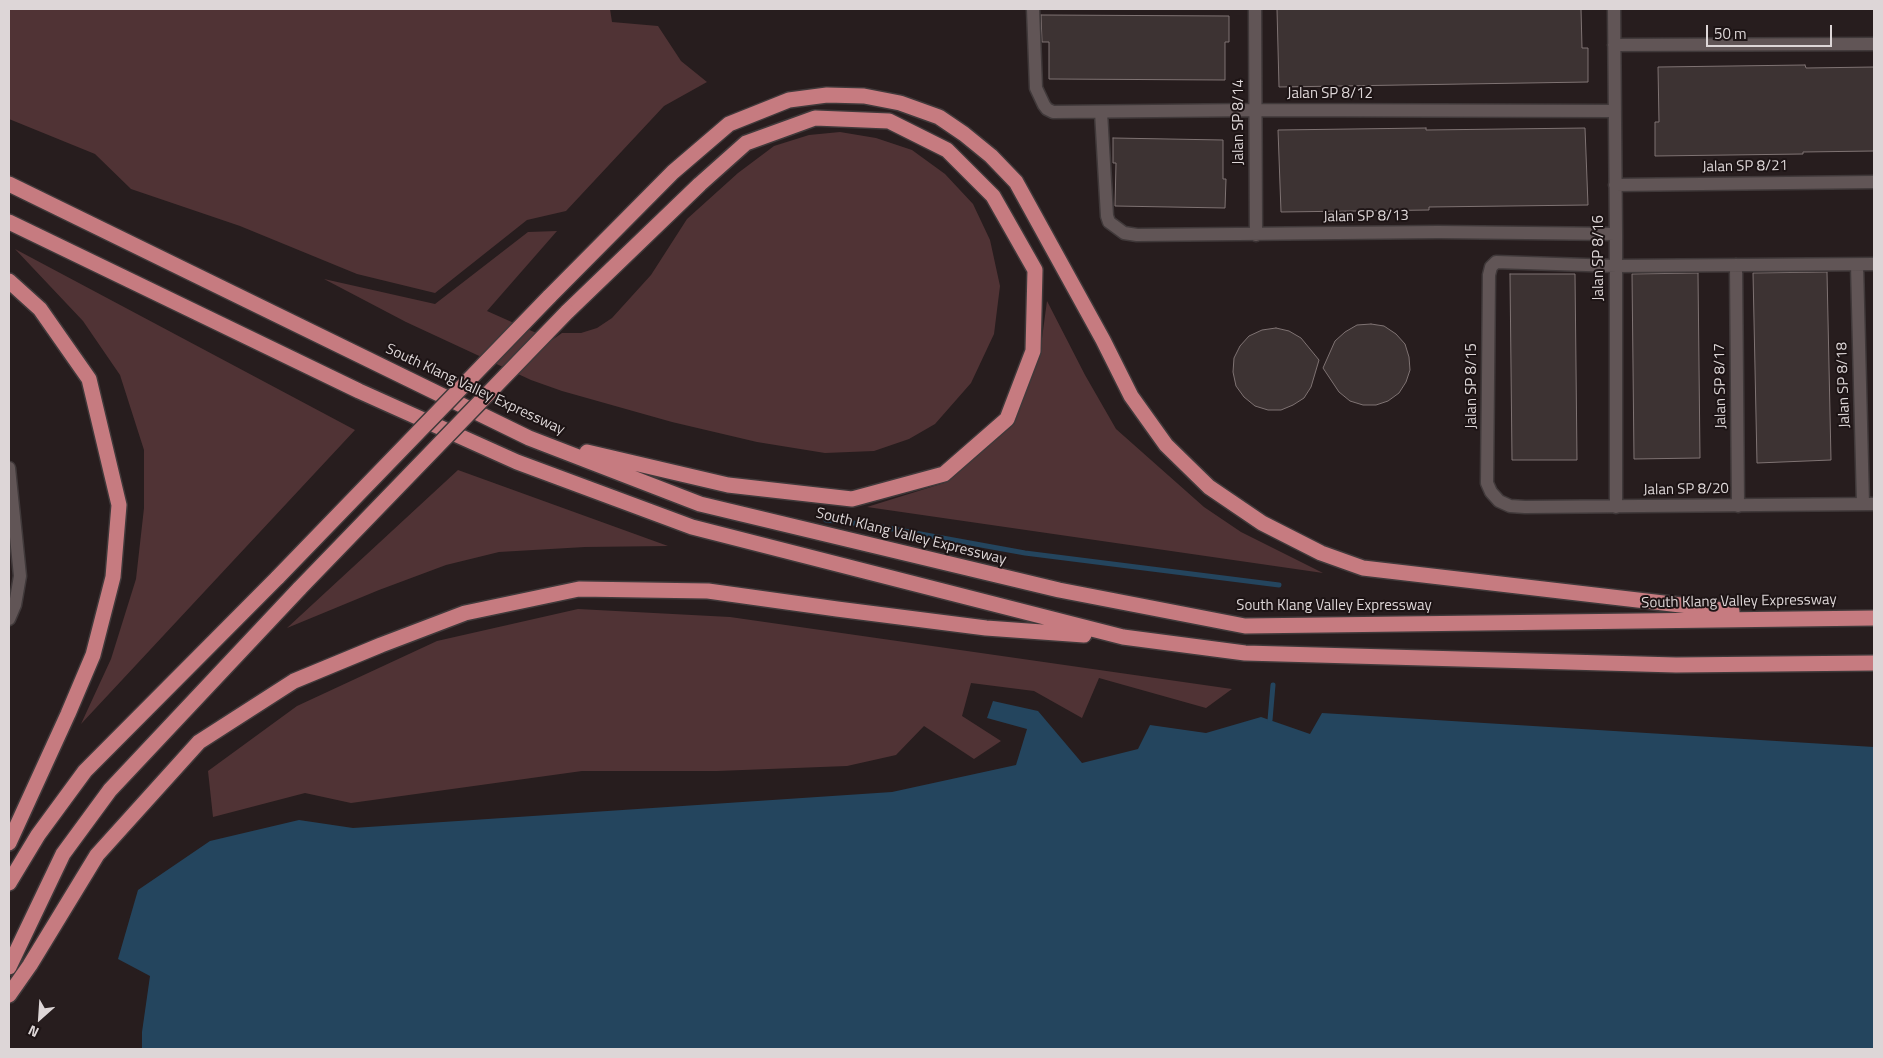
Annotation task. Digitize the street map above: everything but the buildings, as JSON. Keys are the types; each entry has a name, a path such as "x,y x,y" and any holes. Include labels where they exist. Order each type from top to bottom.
{"highway":[{"path":"9,883 38,835 85,771 278,577 549,296 673,172 729,124 789,100 827,96 864,96 900,103 939,117 991,156 1016,182 1132,396 1166,446 1209,487 1262,522 1321,553 1363,568 1793,618"},
{"path":"9,967 63,854 110,790 300,588 567,312 746,142 815,118 889,121 947,150 993,196 1035,270 1032,351 1007,419 944,474 852,499 728,485 529,438"},
{"name":"South Klang Valley Expressway","path":"9,184 529,438 700,504 1059,590 1245,626 1874,618"},
{"path":"9,222 359,391 455,435 526,465 692,527 1123,637"},
{"path":"9,281 40,309 89,379 119,505 114,577 93,655 9,843"},
{"path":"9,995 30,965 97,856 199,742 294,681 380,645 465,613 579,589 708,591 986,628 1123,637 1245,653 1676,665 1874,663"}],"street":[{"name":"Jalan SP 8/12","path":"1033,9 1036,88 1047,109 1061,113 1256,110 1614,111"},
{"name":"Jalan SP 8/14","path":"1255,9 1256,235"},
{"name":"Jalan SP 8/16","path":"1614,9 1616,507"},
{"path":"1614,45 1874,44"},
{"name":"Jalan SP 8/13","path":"1101,112 1107,216 1110,222 1124,233 1136,235 1438,232 1616,234"},
{"name":"Jalan SP 8/21","path":"1615,185 1874,182"},
{"name":"Jalan SP 8/15","path":"1499,501 1491,492 1487,483 1490,267 1496,262 1616,266"},
{"path":"1616,266 1874,264"},
{"name":"Jalan SP 8/17","path":"1736,265 1738,506"},
{"name":"Jalan SP 8/18","path":"1857,265 1869,504"},
{"path":"9,468 12,522 20,576 16,605 9,619"},
{"name":"Jalan SP 8/20","path":"1499,501 1510,506 1525,507 1869,504"}],"shaded area":[{"path":"9,9 610,9 612,22 658,26 681,61 707,82 664,106 566,211 527,220 435,293 357,274 240,226 131,189 95,154 9,119"},
{"path":"840,132 876,138 912,150 945,174 973,204 990,240 1000,286 994,334 971,383 935,424 909,439 874,451 825,453 757,442 672,422 562,391 531,380 406,322 324,279 435,304 528,232 557,231 487,311 552,340 562,333 581,333 597,328 612,318 651,275 687,219 738,173 774,146 809,135"},
{"path":"15,249 355,430 81,724 111,659 136,579 144,508 144,450 120,375 83,321"},
{"path":"1047,301 1085,375 1116,429 1204,507 1241,532 1323,573 867,507 944,483 1014,424 1040,353"},
{"path":"458,470 668,546 585,547 499,552 446,565 287,628"},
{"path":"578,609 730,617 1232,689 1206,708 1099,678 1082,718 1034,691 971,683 962,716 1001,741 974,759 924,726 896,755 847,766 717,771 582,771 351,803 305,793 213,817 208,771 297,706 437,641"}],"water":[{"path":"993,701 1038,711 1082,763 1138,749 1150,725 1206,733 1261,717 1310,734 1322,713 1874,747 1874,1049 142,1049 142,1032 150,976 118,959 138,890 210,841 299,820 353,828 892,792 1016,765 1027,729 987,718"}],"waterway":[{"path":"826,520 871,525 1025,553 1279,585"},
{"path":"1270,720 1273,685"}]}
